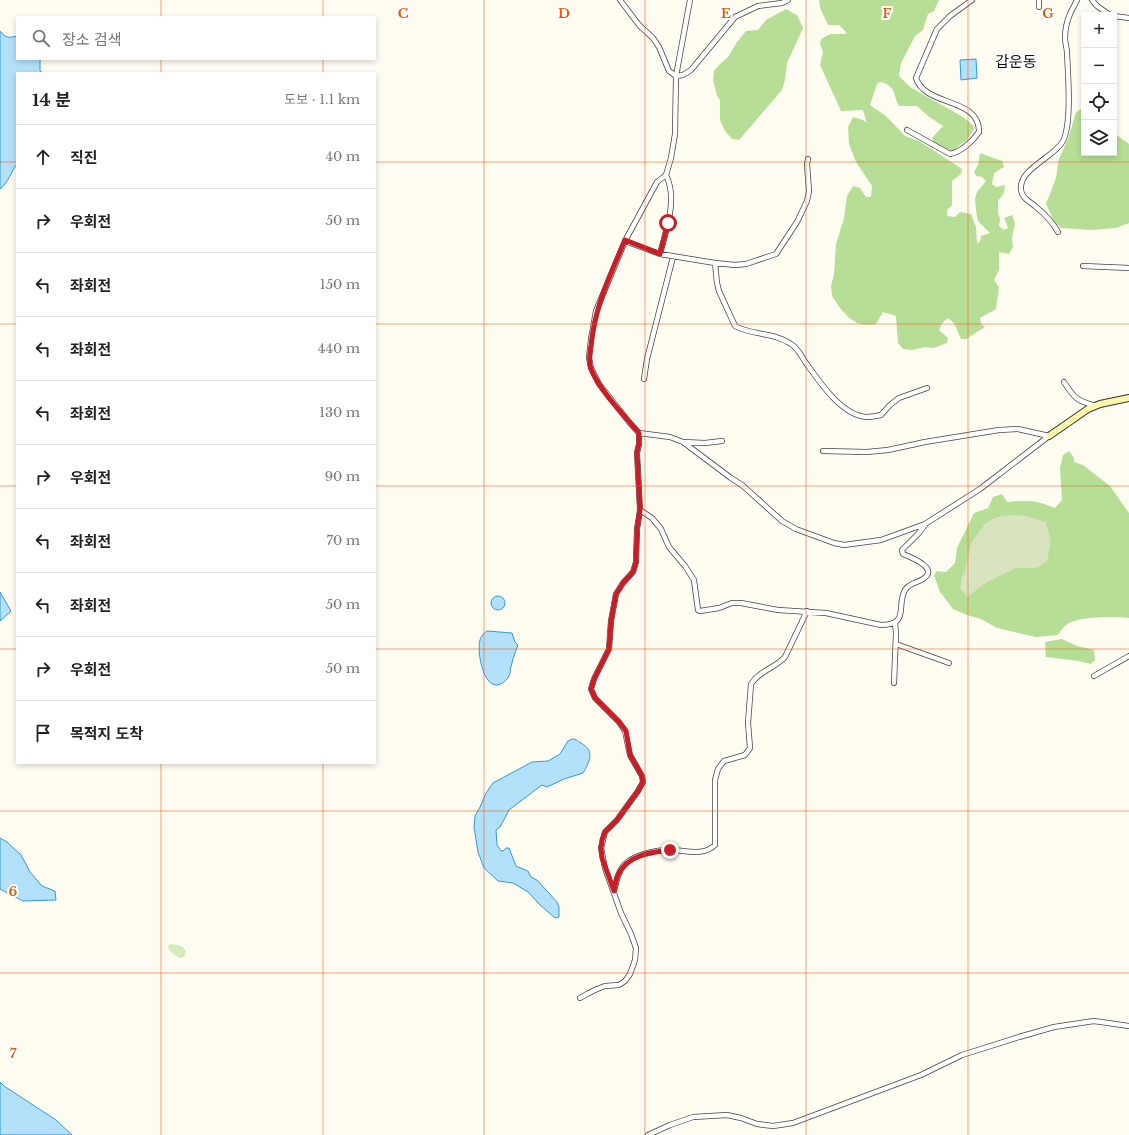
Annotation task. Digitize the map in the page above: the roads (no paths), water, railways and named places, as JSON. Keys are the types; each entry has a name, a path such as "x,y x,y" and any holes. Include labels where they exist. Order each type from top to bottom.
{"street":[{"path":"620,0 639,25 653,38 659,47 669,71 676,76 683,75 691,70 734,17 758,6 782,3 788,0"},
{"path":"690,0 676,76 674,134 671,158 666,175 657,182 625,240 596,311 589,358 591,368 599,384 639,433 670,437 683,442 742,485 782,521 796,529 834,543 844,545 881,540 925,524 980,488 1049,436 1088,410 1100,404 1129,398"},
{"path":"907,130 950,154 958,152 979,132 979,125 975,117 966,109 926,92 918,83 916,78 936,29 950,16 972,0"},
{"path":"1039,0 1039,7"},
{"path":"1058,232 1055,226 1035,206 1027,201 1020,189 1022,181 1032,168 1056,150 1063,142 1067,133 1068,83 1065,38 1070,14 1077,0"},
{"path":"1092,0 1097,6 1106,12"},
{"path":"1117,16 1129,18"},
{"path":"625,240 660,254 673,257 735,265 746,264 776,254 797,222 807,201 809,191 808,159"},
{"path":"660,254 671,200 669,181 666,175"},
{"path":"644,379 648,351 673,257"},
{"path":"715,263 719,291 736,326 746,330 768,334 791,344 798,350 822,386 844,407 857,415 867,417 881,415 890,404 899,398 927,388"},
{"path":"1083,266 1129,268"},
{"path":"1064,382 1076,399 1096,406"},
{"path":"823,451 867,452 888,450 925,442 999,430 1018,430 1049,436"},
{"path":"580,998 597,989 606,986 619,985 625,981 630,974 635,960 636,948 621,913 602,858 601,848 605,832 617,820 643,782 642,776 630,755 626,731 595,698 591,689 594,679 609,649 611,621 616,594 633,572 636,562 637,529 640,510 637,452 639,433"},
{"path":"683,442 705,443 722,441"},
{"path":"640,510 652,518 661,529 669,548 685,566 694,580 698,610 700,611 712,610 736,602 778,610 826,613 881,625 889,625 895,623 899,619 905,588 925,577 927,573 926,566 917,559 903,554 902,552 902,550 918,534 925,524"},
{"path":"614,891 618,875 624,865 634,858 652,852 670,850 692,852 702,851 711,849 714,845 714,780 718,769 724,761 745,755 750,748 748,723 751,684 754,679 780,663 785,657 807,611"},
{"path":"894,683 896,644 895,623"},
{"path":"896,644 950,663"},
{"path":"1094,676 1129,656"},
{"path":"648,1135 693,1117 727,1115 757,1124 773,1126 793,1123 921,1075 974,1051 1019,1037 1054,1027 1094,1021 1129,1026"}],"water":[{"path":"0,31 7,37 16,36 16,60 40,60 40,71 42,72 16,72 16,166 5,184 0,189"},
{"path":"976,59 977,78 961,80 960,60"},
{"path":"0,592 11,611 0,621"},
{"path":"498,596 503,598 505,603 503,608 498,610 493,608 491,603 493,598"},
{"path":"487,631 512,633 515,642 518,645 509,676 500,684 494,685 488,681 481,665 479,647 480,640"},
{"path":"572,739 585,746 590,753 588,764 583,773 564,779 547,787 542,785 509,810 500,827 496,830 497,845 501,851 509,848 516,866 528,871 531,877 537,880 557,902 559,907 559,917 555,918 528,892 513,883 498,881 484,868 478,852 474,827 475,816 486,793 493,783 532,762 548,761 560,754 568,741"},
{"path":"0,838 7,842 21,855 30,872 42,886 55,891 56,900 23,901 0,889"},
{"path":"0,1082 56,1120 72,1135 0,1135"}],"district":[{"name":"갑운동","path":"1016,61"}]}
